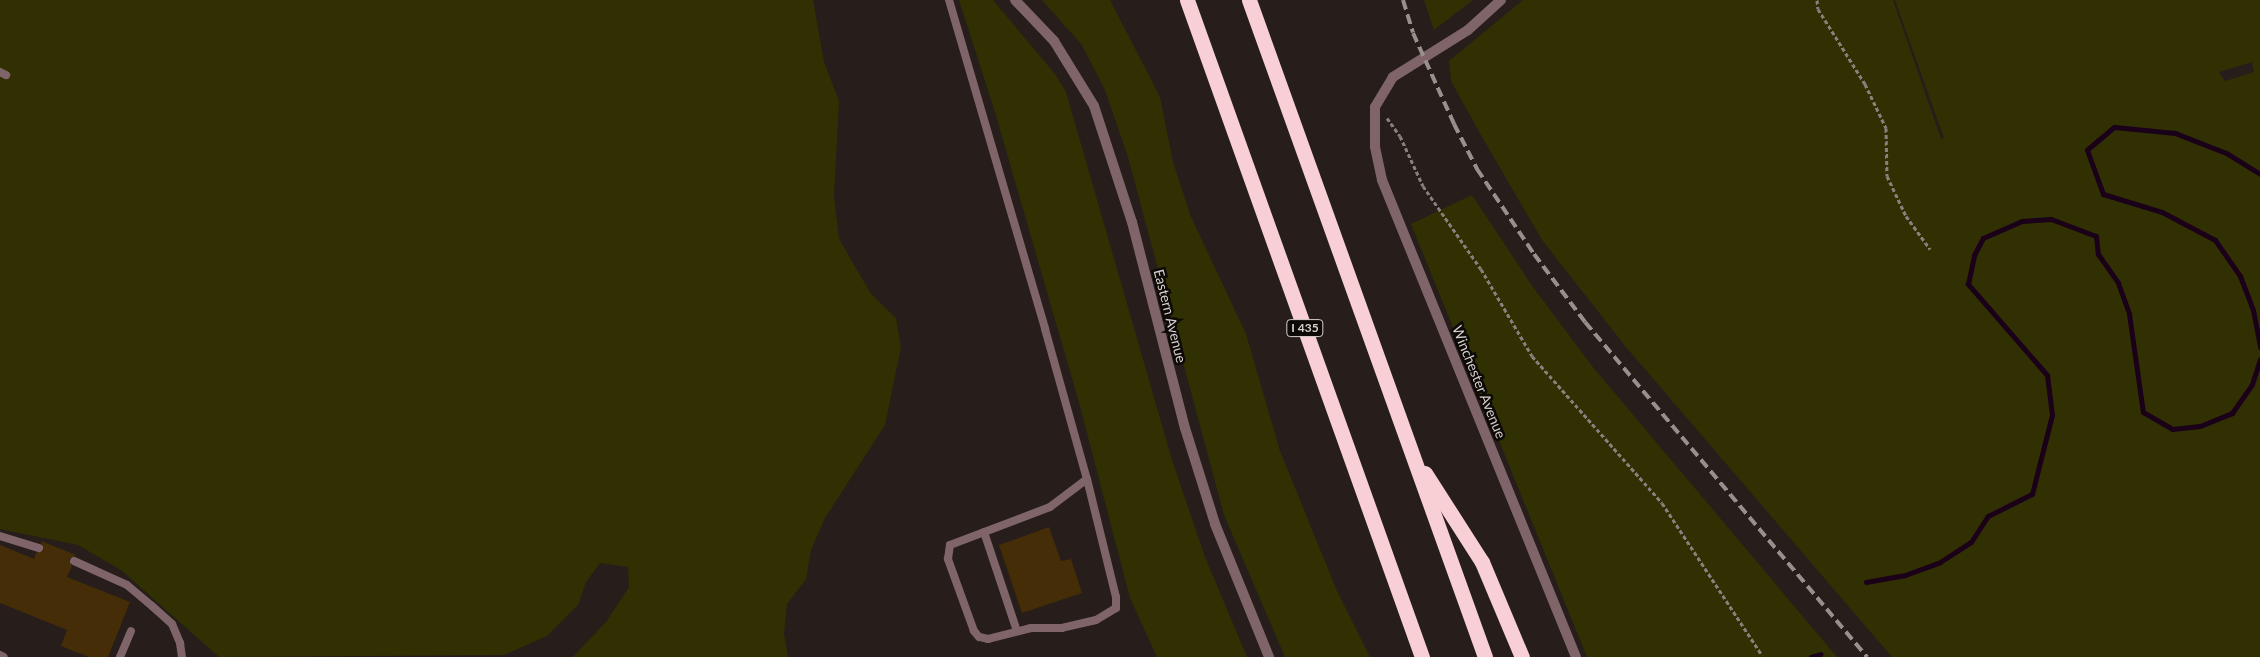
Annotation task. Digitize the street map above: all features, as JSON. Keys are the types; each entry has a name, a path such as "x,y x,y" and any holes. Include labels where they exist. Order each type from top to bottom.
{"highway":[{"name":"I 435","path":"1187,0 1422,657"},
{"path":"1250,0 1485,657"},
{"path":"1410,448 1482,562 1522,657"}],"street":[{"name":"Eastern Avenue","path":"1015,0 1054,40 1094,106 1132,222 1185,428 1215,524 1269,657"},
{"path":"1376,108 1393,78 1468,30 1501,0"},
{"name":"Winchester Avenue","path":"1376,108 1375,147 1382,180 1576,657"}],"lane":[{"path":"949,0 1087,479 1116,597 1116,608 1096,620 1062,628 1017,631 988,639 979,637 948,559 950,545 1050,507 1087,479"},
{"path":"984,532 1017,631"},
{"path":"0,536 39,548"},
{"path":"74,560 127,585 152,606 172,624 180,643 182,657"},
{"path":"120,657 131,631"},
{"path":"0,655 4,657"}],"path":[{"path":"1817,0 1818,9 1864,84 1886,128 1887,176 1906,216 1930,249"},
{"path":"1376,108 1400,136 1423,186 1481,269 1532,356 1662,503 1762,655"}],"shaded area":[{"path":"0,0 813,0 824,62 839,101 834,197 839,239 871,294 896,318 901,347 885,425 825,518 811,550 806,579 787,604 784,634 788,657 573,657 606,622 629,587 628,567 600,563 586,582 578,605 547,636 504,655 219,657 121,570 78,545 0,529"},
{"path":"959,0 993,0 1055,74 1066,92 1172,460 1205,557 1247,657 1157,657 1130,598 1080,406 995,112"},
{"path":"1042,0 1110,0 1160,97 1173,162 1191,217 1246,334 1280,451 1337,591 1370,657 1285,657 1224,515 1128,157 1105,90 1082,45"},
{"path":"1424,0 1473,0 1434,30"},
{"path":"1523,0 1893,0 1941,139 1944,138 1895,0 2260,0 2260,657 1892,657 1626,347 1542,240 1451,81 1449,61","holes":["2252,62 2254,72 2225,81 2219,72"]},
{"path":"1472,195 1533,287 1592,366 1837,657 1587,657 1411,224"}],"building":[{"path":"1049,527 1061,561 1071,559 1082,593 1022,613 999,545"},
{"path":"41,541 76,555 69,559 72,566 67,577 130,602 108,657 89,657 61,646 67,630 0,603 0,545 34,559 36,553 44,550"}],"waterway":[{"path":"2260,174 2226,153 2175,133 2114,127 2087,150 2103,194 2162,212 2215,240 2240,276 2253,310 2260,347"},
{"path":"1866,582 1905,575 1940,562 1971,542 1988,516 2032,494 2052,415 2047,375 1968,284 1974,255 1983,238 2022,221 2051,219 2096,236 2098,254 2118,283 2129,314 2143,412 2172,429 2200,426 2232,413 2252,384 2260,359"},
{"path":"1811,657 1821,654"}],"railway":[{"path":"1403,0 1413,33 1454,124 1477,169 1534,254 1585,322 1867,657"}]}
